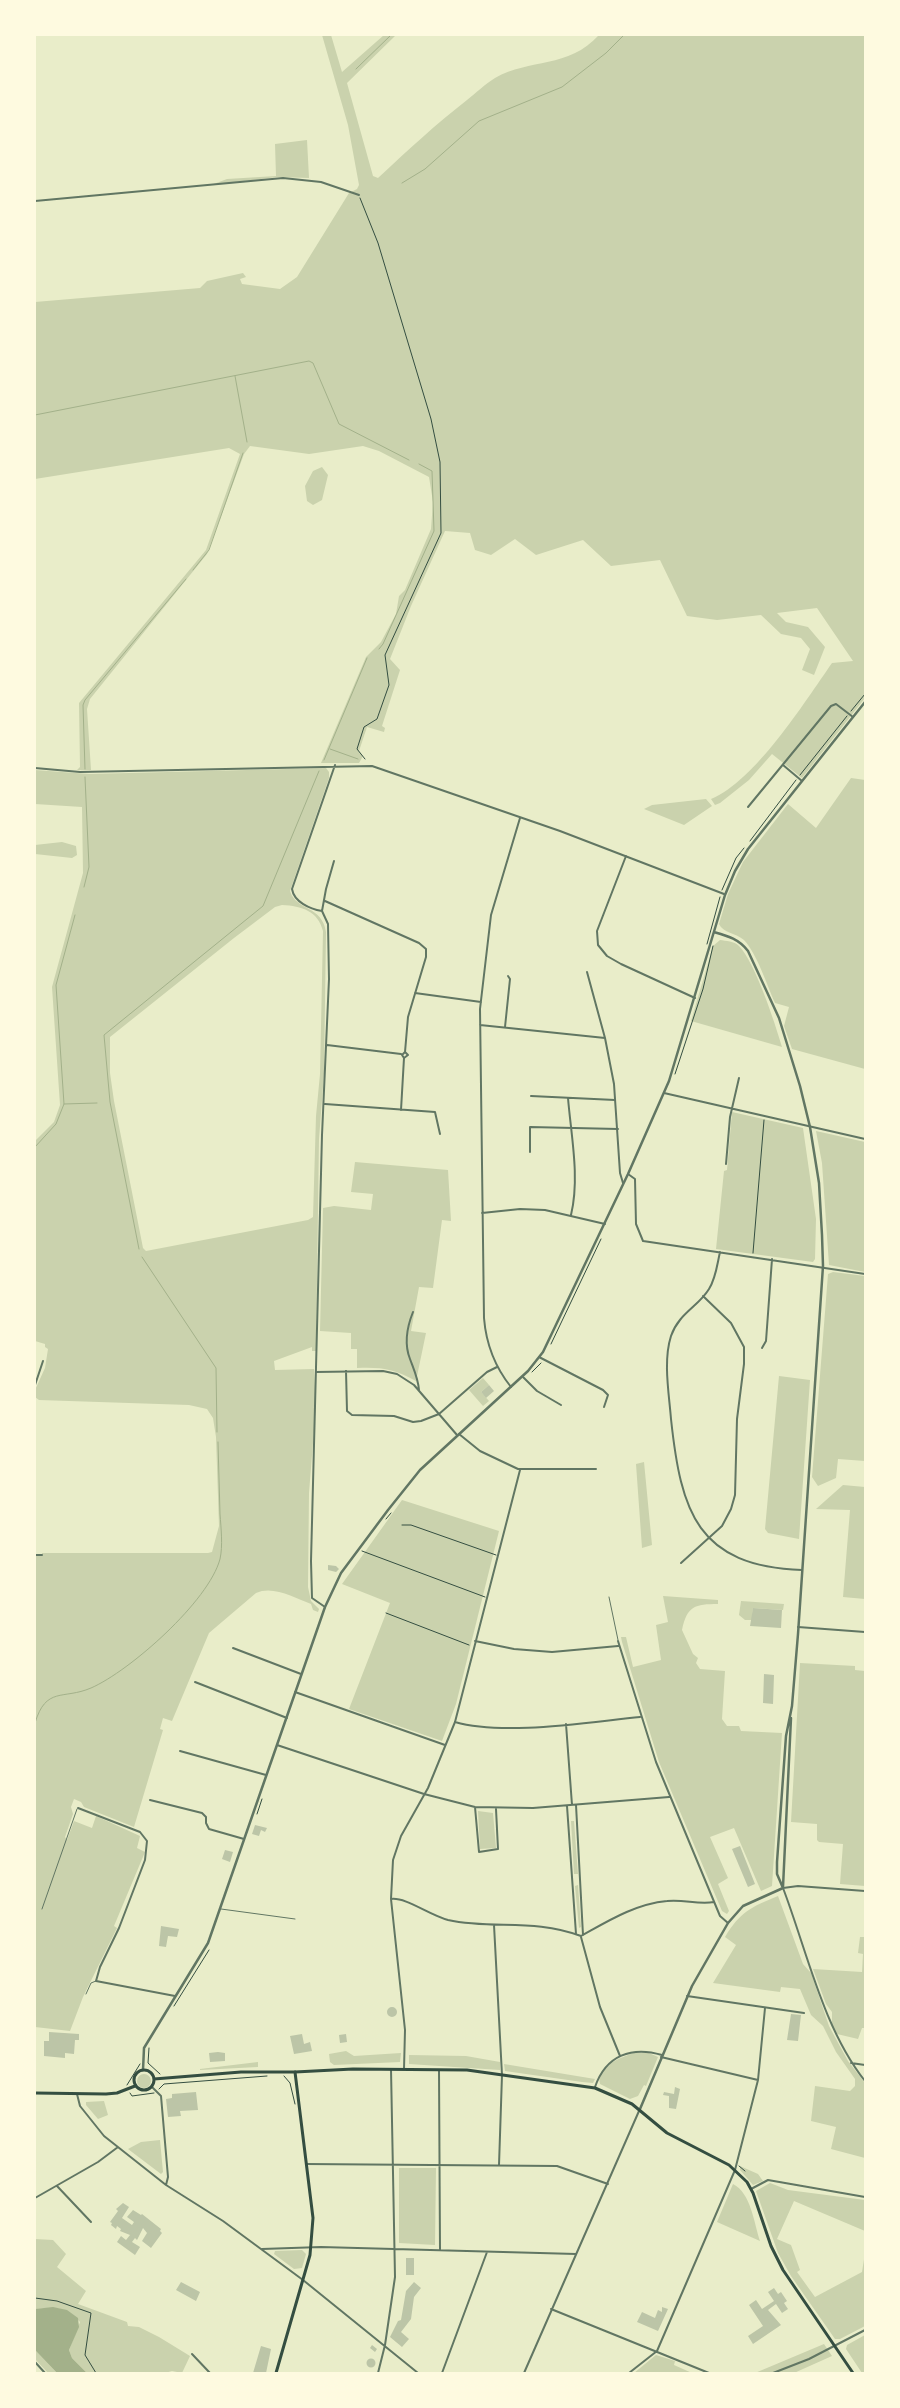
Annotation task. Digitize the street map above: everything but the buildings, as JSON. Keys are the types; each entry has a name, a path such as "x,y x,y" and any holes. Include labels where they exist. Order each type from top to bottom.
{"main road":[{"path":"154,2079 241,2072 391,2068 467,2070 595,2088 640,2109 667,2133 735,2170 751,2189 776,2257 792,2285 853,2373"},
{"path":"35,2093 106,2094 135,2086 143,2090 152,2087 154,2079 150,2073 143,2070 135,2076 135,2086"},
{"path":"276,2373 312,2247 313,2218 295,2072"}],"street":[{"path":"35,201 283,178 321,182 359,195"},
{"path":"748,807 831,706 836,704 853,717"},
{"path":"143,2070 144,2048 202,1955 220,1909 325,1607 336,1582 408,1484 511,1387 539,1357 605,1224 664,1093 695,998 725,895 740,861 864,704"},
{"path":"325,1607 312,1598 316,1372 327,1045 328,924 322,911 298,900 292,892 292,884 335,766"},
{"path":"35,768 80,772 372,766 520,817 725,895"},
{"path":"783,766 802,781"},
{"path":"511,1387 497,1367 484,1327 480,1025 491,915 520,817"},
{"path":"626,856 597,932 598,945 607,956 621,964 695,998"},
{"path":"322,911 334,861"},
{"path":"325,901 419,943 426,949 426,957 408,1017 405,1052 408,1055 404,1058"},
{"path":"714,932 732,938 742,944 748,951 779,1018 800,1086 810,1127 819,1183 823,1266 791,1713 792,1736 783,1888"},
{"path":"587,972 605,1038 615,1100 620,1172 623,1184"},
{"path":"505,1027 510,979 508,976"},
{"path":"415,993 481,1002"},
{"path":"480,1025 605,1038"},
{"path":"327,1045 402,1055 404,1058 401,1110"},
{"path":"402,1055 405,1052"},
{"path":"726,1164 732,1109 739,1078"},
{"path":"664,1093 865,1139"},
{"path":"531,1096 615,1100"},
{"path":"568,1098 573,1180 571,1215"},
{"path":"325,1104 435,1112 440,1134"},
{"path":"530,1152 530,1127 618,1129"},
{"path":"628,1174 635,1179 636,1224 643,1241 823,1266 865,1274"},
{"path":"482,1213 529,1208 571,1215 605,1224"},
{"path":"720,1252 714,1277 703,1296 685,1312 675,1328 668,1349 668,1375 675,1450 684,1495 696,1522 710,1538 730,1554 752,1564 769,1568 802,1570"},
{"path":"762,1348 766,1341 772,1259"},
{"path":"681,1563 710,1538 727,1518 735,1495 737,1419 745,1355 740,1337 731,1322 703,1296"},
{"path":"413,1312 408,1327 407,1344 419,1381 419,1390"},
{"path":"539,1357 604,1390 608,1395 604,1407"},
{"path":"35,1385 43,1361"},
{"path":"346,1371 346,1407 352,1415 394,1416 413,1422 439,1414 488,1372 497,1367"},
{"path":"316,1372 391,1372 410,1381 458,1435 480,1451 520,1470 596,1469"},
{"path":"522,1376 537,1391 561,1404"},
{"path":"404,2069 405,2030 391,1899 392,1869 395,1853 405,1828 424,1794 454,1722 520,1470"},
{"path":"35,1555 42,1555"},
{"path":"798,1627 865,1632"},
{"path":"475,1641 514,1649 552,1652 618,1646"},
{"path":"618,1641 640,1717 669,1797 720,1916 728,1923"},
{"path":"233,1648 302,1674"},
{"path":"195,1682 286,1718"},
{"path":"295,1692 445,1745"},
{"path":"791,1713 786,1736 777,1874 832,2026 851,2063 865,2081"},
{"path":"454,1722 501,1727 566,1724 640,1717"},
{"path":"566,1724 572,1805"},
{"path":"277,1745 424,1794 475,1807 496,1809 567,1806 669,1797"},
{"path":"180,1751 266,1775"},
{"path":"150,1800 202,1814 206,1817 209,1829 244,1839"},
{"path":"576,1805 582,1935 600,2007 620,2056"},
{"path":"567,1806 576,1934"},
{"path":"475,1807 479,1852 498,1849 496,1809"},
{"path":"78,1808 140,1832 146,1841 147,1847 140,1874 116,1936 100,1967 96,1981 177,1996"},
{"path":"524,2373 608,2184 687,1996 728,1923 744,1906 783,1888 798,1886 865,1891"},
{"path":"391,1899 402,1899 427,1913 447,1920 534,1925 582,1935 613,1918 649,1903 676,1900 702,1904 714,1902"},
{"path":"494,1924 502,2075 499,2165"},
{"path":"687,1996 804,2012"},
{"path":"629,2373 657,2351 737,2165 758,2080 765,2008"},
{"path":"595,2088 605,2067 620,2056 641,2051 758,2080"},
{"path":"851,2063 865,2065"},
{"path":"378,2373 385,2345 394,2290 396,2249 391,2068"},
{"path":"439,2069 440,2250"},
{"path":"152,2087 161,2096 168,2178 166,2185"},
{"path":"76,2094 80,2106 100,2132 118,2147 166,2185 262,2249 418,2373"},
{"path":"35,2198 118,2147"},
{"path":"306,2164 556,2166 608,2184"},
{"path":"751,2189 768,2180 865,2197"},
{"path":"57,2186 91,2222"},
{"path":"262,2249 312,2247 576,2254"},
{"path":"442,2373 487,2252"},
{"path":"551,2309 709,2373"},
{"path":"773,2373 835,2347 865,2330"},
{"path":"192,2354 210,2373"},
{"path":"35,2362 44,2373"}],"lane":[{"path":"609,1597 618,1641"},
{"path":"42,1909 78,1808"},
{"path":"220,1909 295,1919"},
{"path":"86,1994 91,1983 96,1981"}],"path":[{"path":"359,195 369,216 378,243 431,419 440,462 441,533 385,655 389,685 377,719 364,727 357,749 365,759"},
{"path":"849,714 865,694"},
{"path":"752,1257 764,1120"},
{"path":"549,1348 604,1233"},
{"path":"531,1373 543,1360"},
{"path":"384,1521 392,1511"},
{"path":"402,1525 411,1525 496,1556"},
{"path":"358,1550 485,1598"},
{"path":"386,1613 469,1645"},
{"path":"256,1817 262,1800"},
{"path":"170,2012 211,1944"},
{"path":"148,2063 150,2044"},
{"path":"148,2063 138,2065 127,2085 132,2096 155,2093 164,2084 273,2076"},
{"path":"148,2063 160,2073"},
{"path":"282,2076 290,2082 295,2105"},
{"path":"737,2165 745,2171"},
{"path":"35,2298 61,2303 91,2313 85,2356 96,2373"}],"shaded area":[{"path":"322,35 331,35 342,72 384,35 396,35 347,83 373,176 378,178 433,128 491,80 508,72 575,53 587,46 599,35 865,35 865,698 802,778 772,754 749,780 720,803 715,805 711,799 728,790 761,759 793,719 832,663 853,661 817,608 777,613 786,622 808,627 825,647 814,675 802,670 810,649 801,638 781,634 761,615 717,620 687,616 660,560 611,566 583,540 536,555 515,539 491,555 475,550 470,533 445,531 411,606 390,659 400,670 382,726 385,728 384,732 367,727 359,751 363,756 359,763 321,763 366,657 381,642 396,614 399,596 405,590 431,529 433,502 429,477 379,451 363,446 309,454 250,446 244,454 207,554 90,699 87,709 91,770 77,770 80,767 79,703 206,550 240,454 229,448 35,479 35,302 200,288 207,281 243,273 246,277 240,279 242,284 280,289 297,277 349,193 357,189 359,185 348,125"},
{"path":"307,140 309,178 277,177 211,185 227,179 276,176 275,144"},
{"path":"322,467 328,475 322,500 313,505 307,501 305,486 313,471"},
{"path":"326,768 329,772 329,778 290,891 298,902 320,917 326,932 324,1074 319,1139 316,1351 312,1351 312,1347 274,1361 275,1370 314,1369 316,1405 309,1493 308,1587 311,1601 319,1609 318,1612 313,1610 311,1604 284,1593 270,1590 263,1591 256,1593 209,1633 172,1721 163,1718 160,1729 163,1730 134,1827 84,1807 81,1802 74,1799 71,1807 73,1814 65,1837 67,1840 74,1821 92,1828 96,1816 140,1836 137,1848 145,1852 114,1926 117,1928 83,1997 70,2031 35,2027 35,1556 42,1556 42,1553 208,1553 212,1552 219,1526 216,1437 213,1418 207,1409 189,1405 39,1400 35,1397 35,1390 45,1368 48,1349 45,1347 45,1344 35,1341 35,1141 54,1122 60,1105 52,987 83,873 82,807 35,804 35,770 89,774","holes":["289,906 302,908 313,914 321,924 323,931 320,1074 316,1116 313,1217 308,1220 146,1251 143,1248 114,1101 110,1073 110,1037 275,907"]},
{"path":"851,778 865,780 865,1069 792,1049 784,1026 789,1007 775,1003 757,961 744,940 723,929 719,924 728,894 743,862 788,804 816,828"},
{"path":"706,799 712,806 684,825 644,809 652,805"},
{"path":"62,842 76,846 77,855 72,858 35,854 35,845"},
{"path":"720,940 735,943 745,954 764,994 782,1047 691,1021 713,946"},
{"path":"732,1112 803,1128 816,1219 815,1259 813,1262 716,1249 724,1171 727,1170"},
{"path":"816,1131 865,1142 865,1272 829,1265 822,1163"},
{"path":"355,1162 448,1170 451,1221 442,1220 433,1288 419,1287 411,1331 426,1333 416,1381 388,1370 357,1368 357,1349 351,1349 351,1333 320,1331 323,1208 334,1206 371,1210 373,1194 351,1192"},
{"path":"833,1272 865,1276 865,1461 838,1459 836,1478 818,1486 812,1477 828,1274"},
{"path":"779,1376 810,1380 799,1539 768,1533 765,1529"},
{"path":"483,1378 489,1385 481,1392 489,1401 483,1406 469,1390"},
{"path":"644,1462 652,1545 642,1548 636,1464"},
{"path":"843,1485 865,1487 865,1599 843,1597 850,1510 816,1509"},
{"path":"402,1500 499,1531 456,1704 442,1741 349,1709 390,1603 342,1584"},
{"path":"663,1596 718,1600 718,1604 693,1608 686,1616 682,1630 693,1654 698,1658 696,1663 700,1669 725,1671 722,1719 727,1726 739,1726 741,1731 782,1733 772,1886 761,1891 734,1828 710,1837 728,1878 718,1884 729,1911 727,1914 722,1911 659,1762 622,1642 621,1637 626,1637 633,1667 661,1660 656,1625 668,1622"},
{"path":"741,1601 784,1604 783,1610 753,1608 752,1620 745,1620 739,1615"},
{"path":"800,1663 855,1666 855,1670 865,1671 865,1886 840,1884 843,1844 819,1842 817,1840 817,1824 791,1822"},
{"path":"478,1811 493,1813 496,1848 480,1849"},
{"path":"571,1821 574,1821 578,1874 574,1874"},
{"path":"578,1885 581,1927 579,1928 575,1886"},
{"path":"778,1896 803,1964 811,1973 829,2026 848,2061 865,2083 865,2158 831,2149 836,2127 811,2121 815,2086 850,2091 855,2086 855,2079 836,2052 823,2026 811,2015 800,1989 781,1987 780,1992 713,1983 736,1945 725,1937 730,1929 747,1911"},
{"path":"860,1937 865,1937 865,2028 862,2028 858,2039 837,2034 832,2025 832,2012 826,2004 813,1969 862,1972 863,1954 858,1953"},
{"path":"346,2051 354,2056 401,2053 400,2062 334,2065 330,2062 329,2054"},
{"path":"634,2053 649,2053 658,2057 646,2086 644,2085 638,2096 630,2099 600,2084 600,2078 602,2073 611,2064"},
{"path":"409,2055 466,2056 500,2062 500,2070 409,2064"},
{"path":"258,2062 258,2067 200,2070 200,2069"},
{"path":"504,2064 595,2079 593,2083 505,2071"},
{"path":"144,2074 149,2076 151,2081 149,2086 144,2088 139,2086 137,2081 139,2076"},
{"path":"104,2101 108,2115 98,2119 86,2105 86,2102"},
{"path":"160,2140 163,2172 161,2174 128,2149 141,2142"},
{"path":"740,2166 758,2174 763,2181 753,2185 740,2170"},
{"path":"399,2168 436,2168 435,2245 399,2243"},
{"path":"770,2183 788,2190 865,2200 865,2231 794,2201 777,2239 791,2245 800,2270 797,2272 815,2297 862,2272 865,2253 865,2326 840,2339 835,2339 791,2276 778,2253 756,2191"},
{"path":"733,2184 739,2188 748,2201 760,2241 717,2222"},
{"path":"35,2239 53,2240 66,2254 57,2267 86,2291 78,2304 127,2322 128,2326 139,2327 190,2356 182,2373 172,2371 165,2373 87,2373 72,2358 69,2350 80,2322 65,2310 35,2309"},
{"path":"302,2250 306,2254 302,2268 294,2269 274,2254 275,2251"},
{"path":"53,2307 67,2310 78,2318 79,2327 69,2350 72,2358 87,2373 57,2373 35,2350 35,2309"},
{"path":"865,2335 865,2373 862,2373 846,2349 847,2345"},
{"path":"824,2344 832,2356 794,2373 755,2373"},
{"path":"35,2350 57,2373 48,2373 35,2359"},
{"path":"656,2355 675,2361 674,2365 692,2373 634,2373"}],"waterway":[{"path":"356,69 391,35"},
{"path":"402,183 425,169 479,121 562,87 606,53 624,35"},
{"path":"35,415 309,361 313,363 339,424 409,460"},
{"path":"235,376 247,442"},
{"path":"193,570 209,550 243,453"},
{"path":"379,649 383,644 434,531 432,471 419,464"},
{"path":"85,769 83,705 85,700 186,579"},
{"path":"324,760 367,658"},
{"path":"330,749 358,759"},
{"path":"139,1249 110,1102 104,1035 263,906 319,771"},
{"path":"84,887 89,867 85,777"},
{"path":"35,1147 56,1124 64,1104 56,985 75,915"},
{"path":"64,1104 97,1103"},
{"path":"142,1257 216,1368 217,1432"},
{"path":"35,1723 39,1711 50,1699 91,1688 126,1667 146,1651 185,1614 213,1576 220,1559 222,1537 218,1442"},
{"path":"35,1836 35,1843"}]}
